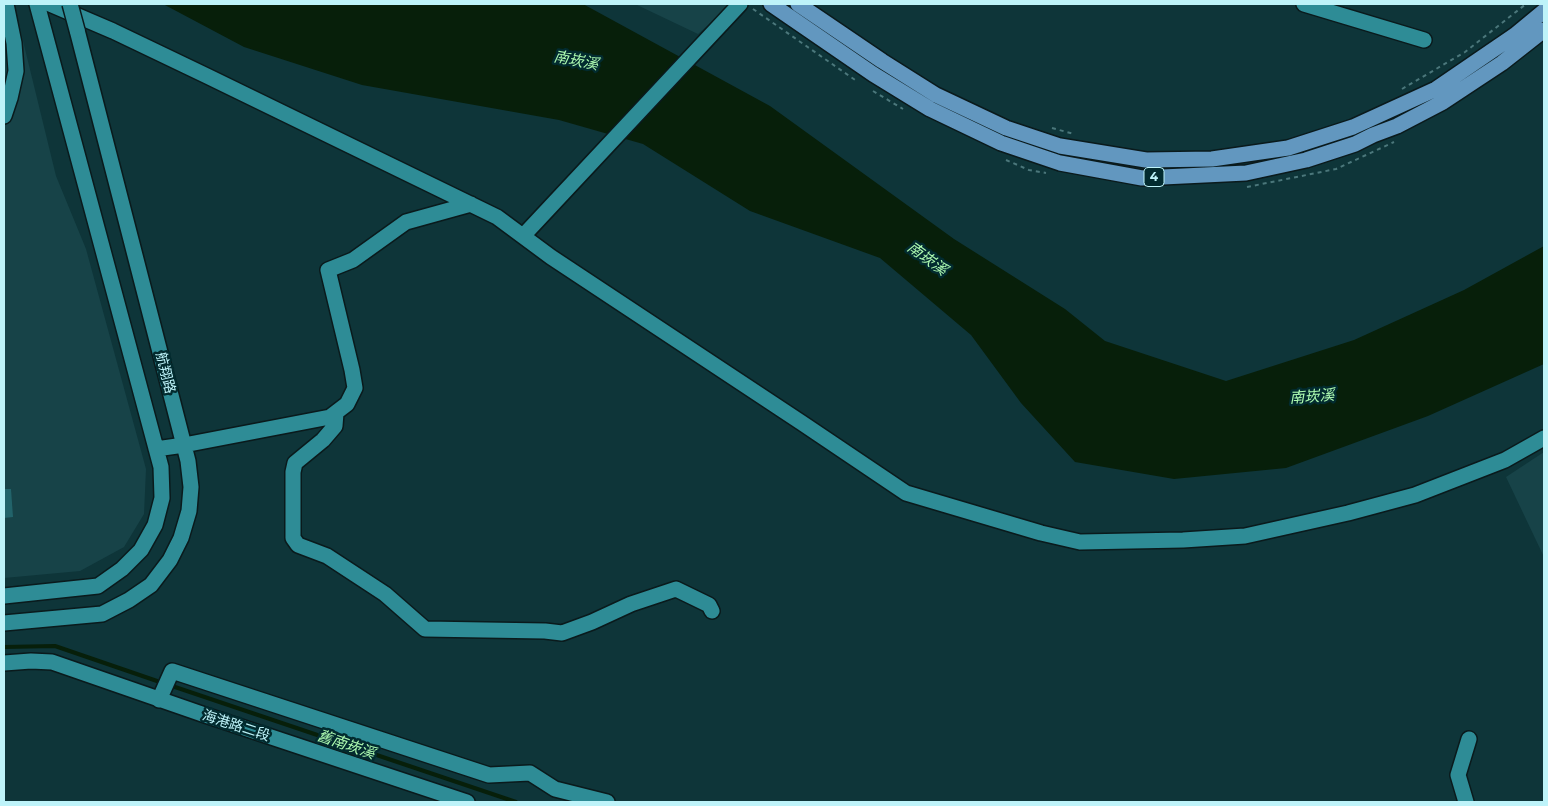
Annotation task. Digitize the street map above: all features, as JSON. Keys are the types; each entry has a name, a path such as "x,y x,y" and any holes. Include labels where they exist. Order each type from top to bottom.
{"main road":[{"name":"4","path":"771,4 874,74 930,109 1002,143 1060,164 1142,178 1246,173 1306,160 1356,144 1397,126 1443,102 1502,63 1544,30"},
{"name":"4","path":"798,4 882,61 936,94 1006,128 1060,146 1146,160 1212,159 1288,148 1353,127 1436,89 1515,34 1544,11"}],"street":[{"path":"4,116 16,71 14,43 6,4"},
{"name":"航翔路","path":"4,623 102,614 129,600 151,585 170,560 181,538 189,512 191,488 188,462 70,4"},
{"path":"1304,4 1424,40"},
{"path":"42,7 113,31 497,217 551,257 906,493 1041,533 1080,542 1183,540 1245,536 1415,495 1504,460 1544,438"},
{"name":"航翔路","path":"4,596 98,586 122,569 141,550 155,525 162,498 161,467 42,7"},
{"path":"523,236 702,44 746,7"},
{"path":"156,449 330,417 347,404 355,388 328,270 353,260 406,222 471,204"},
{"path":"336,412 334,426 323,440 295,463 293,472 293,538 298,545 327,556 385,594 425,629 545,631 562,634 631,604 676,589 709,605 712,611"},
{"name":"海港路二段","path":"4,664 31,661 52,662 159,700 466,802"},
{"path":"159,700 172,671 490,775 530,773 555,789 607,802"},
{"path":"1466,802 1458,775 1470,739"}],"path":[{"path":"1397,92 1465,52 1526,4"},
{"path":"746,7 863,85"},
{"path":"871,90 902,109"},
{"path":"1051,128 1076,134"},
{"path":"1242,188 1336,169 1401,139"},
{"path":"1004,159 1029,170 1048,174"}],"shaded area":[{"path":"4,4 14,4 56,176 86,249 146,469 144,514 124,547 80,571 4,578"},
{"path":"635,4 732,4 698,34"},
{"path":"1544,452 1544,557 1506,477"}],"water":[{"name":"南崁溪","path":"163,4 583,4 770,106 954,239 1065,309 1105,341 1226,381 1354,340 1464,290 1544,246 1544,364 1428,416 1286,468 1174,479 1075,462 1021,403 971,335 880,258 750,211 643,144 559,120 362,85 244,47"}],"building":[{"path":"4,489 11,489 13,517 4,518"}],"waterway":[{"name":"舊南崁溪","path":"4,647 55,646 157,681"},
{"name":"舊南崁溪","path":"175,687 516,802"}]}
